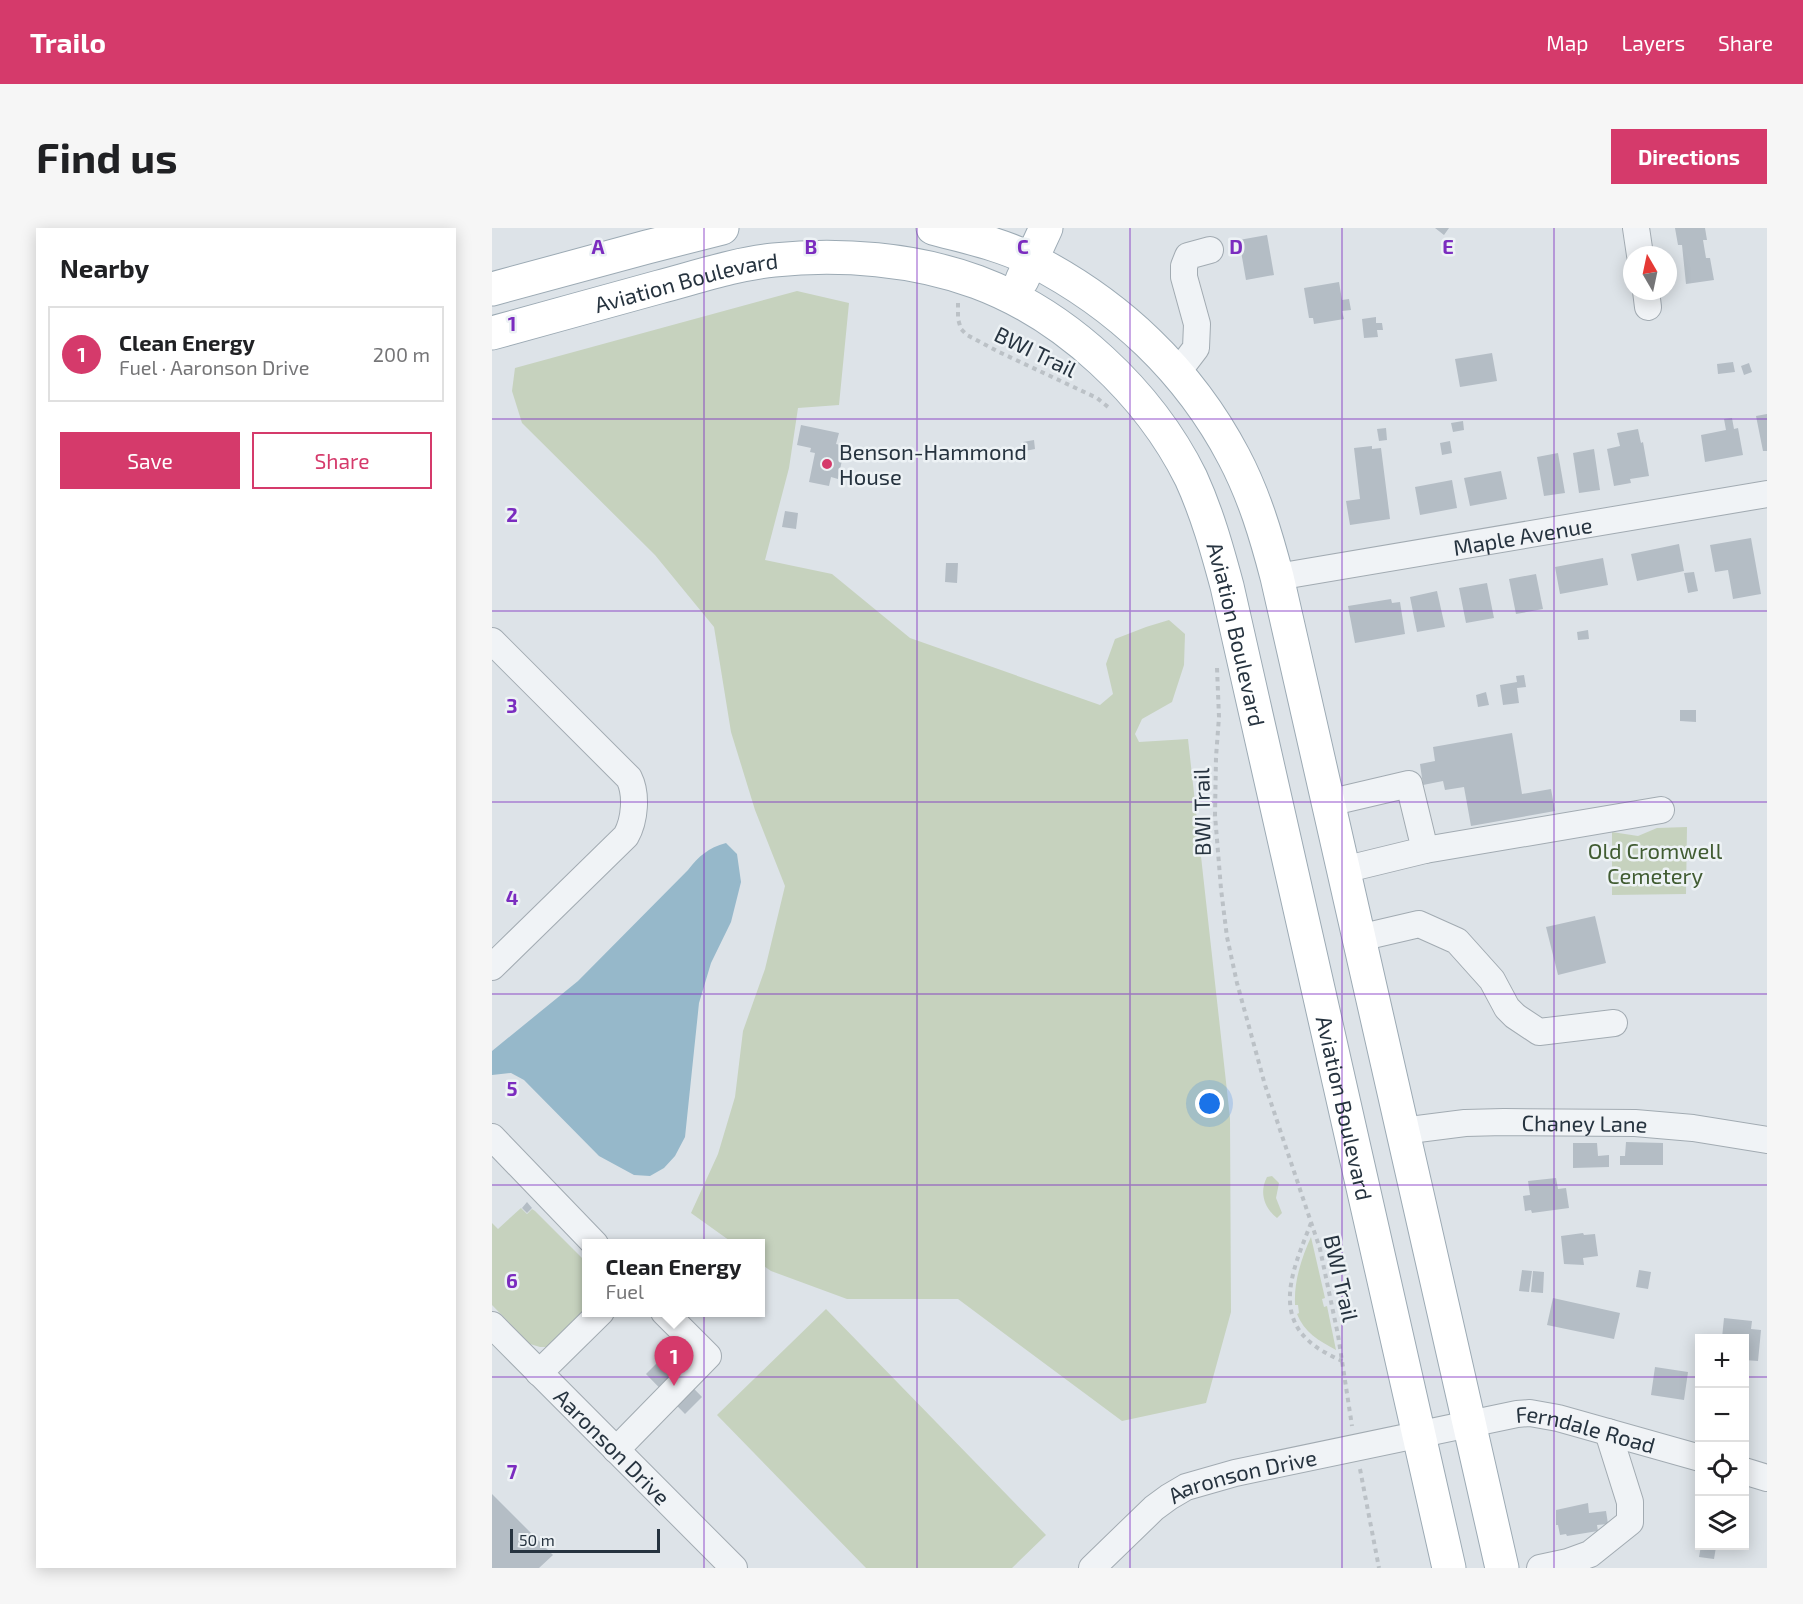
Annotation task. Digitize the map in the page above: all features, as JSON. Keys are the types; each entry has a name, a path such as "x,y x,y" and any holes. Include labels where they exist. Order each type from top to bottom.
{"main road":[{"name":"Aviation Boulevard","path":"492,289 647,246 722,228"},
{"path":"933,228 978,240 1031,260 1089,294 1134,328 1178,373 1203,405 1234,458 1257,510 1277,577 1502,1568"},
{"path":"1013,298 1046,228"},
{"name":"Aviation Boulevard","path":"492,333 722,270 764,261 846,257 900,263 966,278 1039,312 1105,364 1133,392 1153,417 1190,476 1205,509 1227,586 1449,1568"}],"street":[{"path":"1636,228 1639,246"},
{"path":"1178,373 1196,348 1197,332 1197,324 1184,277 1184,266 1188,256 1210,250"},
{"name":"Maple Avenue","path":"1277,577 1767,494"},
{"path":"492,641 625,774 632,785 633,799 632,820 626,836 492,967"},
{"path":"1328,803 1409,784 1425,850"},
{"path":"1343,870 1425,850 1661,810"},
{"path":"1359,938 1419,924 1457,941 1492,980 1507,1008 1539,1032 1614,1023"},
{"name":"Chaney Lane","path":"1402,1131 1465,1123 1635,1124 1693,1128 1767,1140"},
{"path":"492,1137 590,1239"},
{"path":"539,1373 596,1317"},
{"path":"616,1450 708,1356 669,1317"},
{"name":"Aaronson Drive","path":"492,1325 734,1568"},
{"name":"Ferndale Road","path":"1418,1434 1530,1413 1558,1418 1695,1457"},
{"path":"1540,1568 1590,1554 1630,1522 1630,1502 1608,1432"},
{"name":"Aaronson Drive","path":"1092,1568 1154,1509 1168,1497 1186,1487 1235,1473 1418,1434"},
{"path":"1749,1473 1767,1478"}],"path":[{"name":"BWI Trail","path":"959,299 958,319 961,329 967,335 1096,398 1111,409"},
{"name":"BWI Trail","path":"1216,666 1220,717 1216,757 1215,815 1227,937 1239,993 1262,1075 1322,1260 1338,1335 1353,1433"},
{"path":"1311,1222 1292,1271 1289,1290 1291,1308 1296,1324 1308,1341 1342,1361"},
{"path":"1358,1461 1379,1568"}],"green space":[{"path":"797,291 849,303 839,405 798,408 789,468 765,560 832,574 910,638 1100,705 1113,694 1106,664 1115,639 1169,620 1185,634 1184,665 1172,702 1142,719 1135,734 1139,742 1188,739 1230,1118 1231,1312 1206,1403 1122,1421 958,1299 847,1299 765,1267 765,1239 727,1239 691,1213 718,1154 735,1097 743,1031 765,969 785,886 755,810 731,732 714,627 655,555 522,423 512,391 515,368"},
{"name":"Old Cromwell Cemetery","path":"1687,827 1686,894 1612,895 1612,832 1638,836 1657,828"},
{"path":"1272,1176 1279,1183 1276,1198 1282,1213 1277,1218 1266,1205 1263,1194 1267,1177"},
{"path":"521,1208 527,1214 532,1209 582,1258 582,1316 548,1347 530,1344 492,1305 492,1223 498,1229"},
{"path":"1311,1237 1325,1298 1322,1299 1324,1307 1327,1306 1336,1350 1308,1331 1297,1314 1299,1313 1298,1305 1295,1305 1297,1277"},
{"path":"826,1309 1046,1535 1012,1568 866,1568 717,1415"}],"water":[{"path":"726,843 737,854 741,882 731,922 711,963 699,1003 685,1137 675,1156 664,1168 650,1176 634,1175 599,1156 524,1080 511,1073 492,1075 492,1051 578,981 700,857 714,847"}],"building":[{"path":"1435,228 1449,228 1444,235"},
{"path":"1675,228 1705,228 1707,240 1703,240 1706,258 1710,258 1714,280 1686,284 1682,245 1678,245"},
{"path":"1267,235 1274,275 1246,280 1239,240"},
{"path":"1339,282 1342,300 1349,299 1351,310 1342,311 1344,319 1314,324 1313,318 1309,318 1304,288"},
{"path":"1376,317 1376,323 1382,323 1383,330 1377,330 1378,337 1364,338 1362,319"},
{"path":"1492,353 1497,381 1460,387 1455,359"},
{"path":"1733,362 1735,372 1718,374 1717,364"},
{"path":"1749,363 1752,372 1744,375 1741,366"},
{"path":"1767,414 1767,451 1763,451 1756,416"},
{"path":"1732,418 1734,429 1738,428 1743,455 1705,462 1701,435 1726,430 1724,419"},
{"path":"1463,421 1464,430 1453,432 1451,423"},
{"name":"Benson-Hammond House","path":"801,425 839,433 836,444 845,446 838,479 831,477 829,486 809,482 815,453 810,452 811,448 797,445"},
{"path":"1386,428 1387,440 1379,441 1377,429"},
{"path":"1638,429 1641,443 1643,442 1649,476 1630,479 1631,483 1614,486 1607,449 1620,446 1617,433"},
{"path":"1034,440 1035,449 1025,451 1023,442"},
{"path":"1450,441 1452,453 1442,455 1440,443"},
{"path":"1372,446 1372,449 1381,448 1390,519 1350,525 1346,501 1360,499 1354,448"},
{"path":"1594,449 1600,490 1579,493 1573,453"},
{"path":"1558,453 1565,493 1544,496 1537,457"},
{"path":"1501,471 1507,499 1470,506 1464,478"},
{"path":"1452,480 1457,508 1420,515 1415,487"},
{"path":"785,511 798,513 796,529 782,527"},
{"path":"1751,538 1761,594 1733,599 1728,570 1715,572 1710,545"},
{"path":"1679,544 1684,571 1637,581 1631,554"},
{"path":"1603,558 1608,585 1560,594 1555,567"},
{"path":"946,563 958,563 957,583 945,582"},
{"path":"1694,572 1698,591 1688,593 1684,573"},
{"path":"1536,574 1543,609 1516,614 1509,579"},
{"path":"1487,583 1494,618 1466,623 1459,588"},
{"path":"1437,591 1445,627 1417,632 1410,597"},
{"path":"1391,599 1392,603 1400,602 1405,634 1355,643 1348,606"},
{"path":"1588,630 1589,639 1578,640 1577,632"},
{"path":"1524,675 1526,687 1517,688 1519,703 1503,705 1500,685 1517,682 1516,676"},
{"path":"1486,692 1489,705 1478,707 1476,695"},
{"path":"1680,710 1696,710 1696,722 1680,721"},
{"path":"1512,733 1522,794 1551,789 1555,811 1471,826 1464,787 1445,790 1443,781 1423,785 1420,764 1435,761 1433,747"},
{"path":"1595,916 1606,963 1558,975 1546,927"},
{"path":"1626,1142 1663,1143 1663,1165 1620,1165 1620,1156 1625,1156"},
{"path":"1573,1143 1597,1143 1598,1156 1609,1155 1609,1167 1573,1168"},
{"path":"1556,1178 1558,1189 1566,1188 1569,1208 1532,1213 1531,1210 1525,1211 1523,1196 1530,1195 1528,1181"},
{"path":"527,1202 532,1208 527,1213 522,1208"},
{"path":"1583,1233 1584,1235 1595,1234 1598,1256 1583,1258 1584,1265 1564,1264 1561,1236"},
{"path":"1522,1270 1532,1271 1529,1292 1519,1291"},
{"path":"1639,1270 1651,1272 1648,1289 1636,1287"},
{"path":"1533,1271 1544,1272 1543,1293 1531,1292"},
{"path":"1553,1298 1620,1313 1614,1339 1547,1325"},
{"path":"1724,1318 1752,1321 1751,1329 1761,1330 1758,1361 1749,1360 1749,1334 1722,1334"},
{"path":"663,1357 702,1397 685,1414 646,1374"},
{"path":"1655,1367 1688,1372 1684,1400 1651,1395"},
{"path":"492,1494 553,1555 539,1568 492,1568"},
{"path":"1588,1503 1589,1513 1606,1511 1608,1524 1597,1525 1598,1531 1560,1535 1558,1525 1556,1525 1556,1510"},
{"path":"1700,1550 1716,1550 1714,1559 1699,1557"}],"place":[{"name":"Benson-Hammond House","path":"827,464"},
{"name":"Clean Energy","path":"674,1386"}]}
